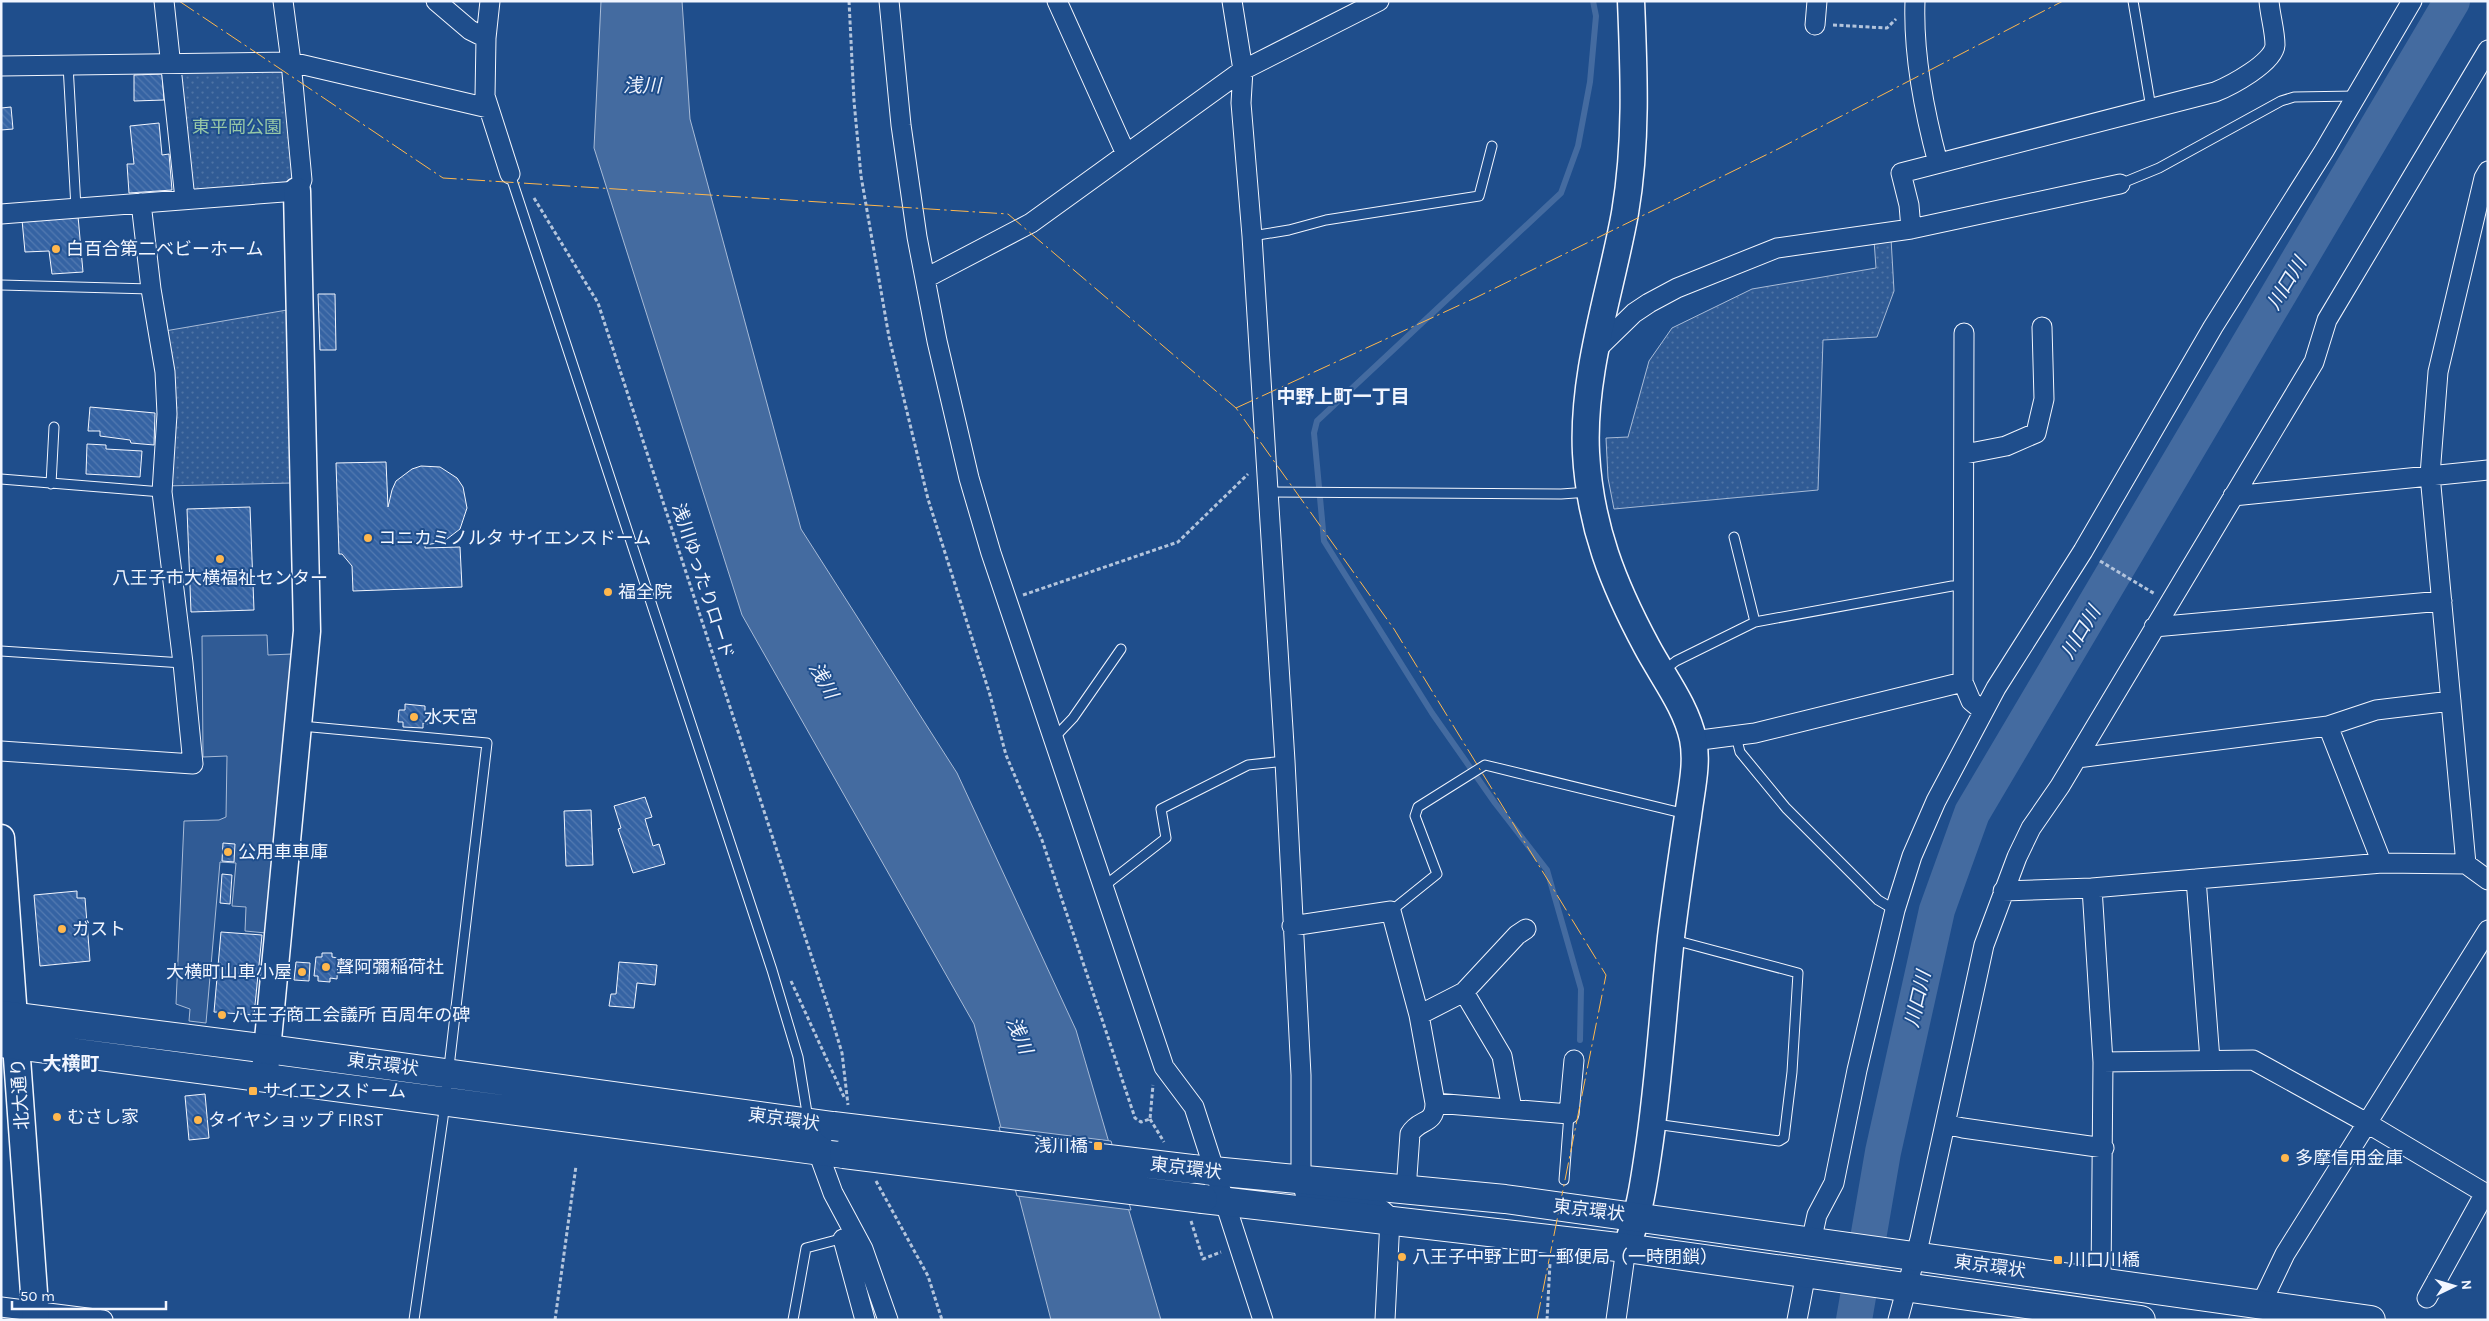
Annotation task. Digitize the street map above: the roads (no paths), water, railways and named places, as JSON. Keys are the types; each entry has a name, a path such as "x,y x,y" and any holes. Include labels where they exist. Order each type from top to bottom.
{"highway":[{"name":"東京環状","path":"8,1015 268,1048 821,1124 1203,1170 1505,1199 2101,1281 2259,1312 2371,1320"},
{"name":"東京環状","path":"9,1044 818,1151 1626,1248 1903,1286 2012,1310 2141,1320"}],"street":[{"path":"164,1 185,199"},
{"path":"265,1077 307,631 297,191 302,180 291,62 283,1"},
{"path":"436,1 470,30 486,38"},
{"path":"490,1 484,82 488,108 510,174"},
{"path":"889,1 901,125 926,278 937,341 969,478 1053,739 1164,1066 1194,1107 1203,1170 1263,1320"},
{"path":"1056,1 1126,154"},
{"path":"1232,1 1243,70 1241,103 1252,236 1285,761 1301,1075 1301,1180 1305,1193 1311,1196 1368,1203 1385,1210 1390,1219 1385,1320"},
{"path":"926,278 1031,223 1243,70 1379,1"},
{"path":"1616,1320 1626,1248 1638,1217 1653,1123 1671,940 1693,776 1693,741 1680,706 1610,572 1590,492 1586,452 1586,420 1597,349 1624,215 1633,156 1635,104 1630,1"},
{"path":"1815,24 1817,1"},
{"path":"1915,1 1914,26 1926,120 1938,163"},
{"path":"1912,229 1909,205 1901,173 2232,86 2267,60 2275,46 2268,1"},
{"path":"1821,1243 1818,1215 1834,1183 1857,1070 1894,910 1927,822 1983,711 2083,551 2213,328 2356,96 2412,1"},
{"path":"1898,1320 1903,1286 1945,1124 1984,945 2003,891 2031,828 2077,758 2314,362 2327,320 2488,50"},
{"path":"1,66 171,62 291,62 488,108"},
{"path":"2466,864 2430,475 2438,372 2484,178 2488,171"},
{"path":"1597,349 1634,313 1649,303 1677,288 1777,248 1912,229 2120,184"},
{"path":"1,214 297,191"},
{"path":"1,751 193,764 183,663 162,492 167,414 165,372 151,289 142,203"},
{"path":"1965,454 2006,446 2036,433 2044,399 2042,327"},
{"path":"1964,333 1963,682 1971,701 1983,711"},
{"path":"2233,496 2488,470"},
{"path":"2154,627 2442,601"},
{"path":"1693,741 1736,736 1963,682"},
{"path":"2077,758 2328,726 2376,710 2451,701"},
{"path":"2328,726 2382,863"},
{"name":"北大通り","path":"1,838 9,1044 36,1315"},
{"path":"2003,891 2092,888 2382,863 2466,864 2488,880"},
{"path":"2196,879 2210,1060"},
{"path":"2092,888 2103,1062 2104,1148 2101,1281"},
{"path":"1292,926 1391,911 1419,1015 1435,1103 1435,1113 1432,1118 1410,1134 1406,1190"},
{"path":"1419,1015 1464,992 1517,935 1526,929"},
{"path":"2259,1312 2285,1254 2488,930"},
{"path":"1464,992 1502,1056 1512,1109"},
{"path":"1435,1103 1569,1114 1574,1060"},
{"path":"2103,1062 2253,1060 2367,1123 2486,1194 2427,1298"},
{"path":"821,1124 818,1151 850,1237 888,1320"},
{"path":"1945,1124 2104,1148"},
{"path":"850,1237 865,1320"},
{"path":"1797,1320 1816,1274"},
{"path":"1,1307 36,1315 103,1320"}],"lane":[{"path":"2133,1 2151,108"},
{"path":"68,65 76,208"},
{"path":"2120,184 2159,168 2281,101 2294,98 2356,96"},
{"path":"1252,236 1289,230 1326,220 1479,196 1492,146"},
{"path":"510,174 821,1124"},
{"path":"1,285 151,289"},
{"path":"51,484 54,426"},
{"path":"1,479 162,492"},
{"path":"1267,492 1552,494 1590,492"},
{"path":"1734,536 1755,622"},
{"path":"1661,672 1676,661 1755,622 1952,586 1964,586"},
{"path":"1053,739 1073,718 1121,649"},
{"path":"1,652 183,663"},
{"path":"298,725 487,743 445,1102 414,1320"},
{"path":"1736,736 1740,752 1786,808 1878,900 1894,910"},
{"path":"1103,887 1166,838 1161,809 1248,765 1285,761"},
{"path":"1391,911 1437,874 1415,816 1418,807 1485,764 1688,815"},
{"path":"1653,1123 1779,1141 1784,1138 1792,1072 1798,973 1671,940"},
{"path":"1564,1180 1569,1114"},
{"path":"794,1320 806,1248 850,1237"}],"water":[{"name":"浅川","path":"601,1 682,1 690,119 801,529 957,773 1076,1030 1161,1320 1051,1320 974,1024 742,615 594,148"}],"waterway":[{"path":"1580,1040 1581,989 1547,870 1495,803 1432,713 1324,541 1314,433 1317,421 1561,193 1578,146 1590,82 1596,16 1593,1"},
{"name":"川口川","path":"1854,1320 1883,1152 1937,910 1972,813 2452,1"}],"place":[{"name":"白百合第二ベビーホーム","path":"56,249"},
{"name":"コニカミノルタ サイエンスドーム","path":"368,538"},
{"name":"八王子市大横福祉センター","path":"220,559"},
{"name":"福全院","path":"608,592"},
{"name":"水天宮","path":"414,717"},
{"name":"公用車車庫","path":"228,852"},
{"name":"ガスト","path":"62,929"},
{"name":"聲阿彌稲荷社","path":"326,967"},
{"name":"大横町山車小屋","path":"302,972"},
{"name":"八王子商工会議所 百周年の碑","path":"222,1015"},
{"name":"サイエンスドーム","path":"253,1091"},
{"name":"むさし家","path":"57,1117"},
{"name":"タイヤショップ FIRST","path":"198,1120"},
{"name":"浅川橋","path":"1098,1146"},
{"name":"多摩信用金庫","path":"2285,1158"},
{"name":"八王子中野上町一郵便局（一時閉鎖）","path":"1402,1257"},
{"name":"川口川橋","path":"2058,1260"}],"district":[{"name":"中野上町一丁目","path":"1343,396"},
{"name":"大横町","path":"71,1063"}],"park label":[{"name":"東平岡公園","path":"237,127"}]}
